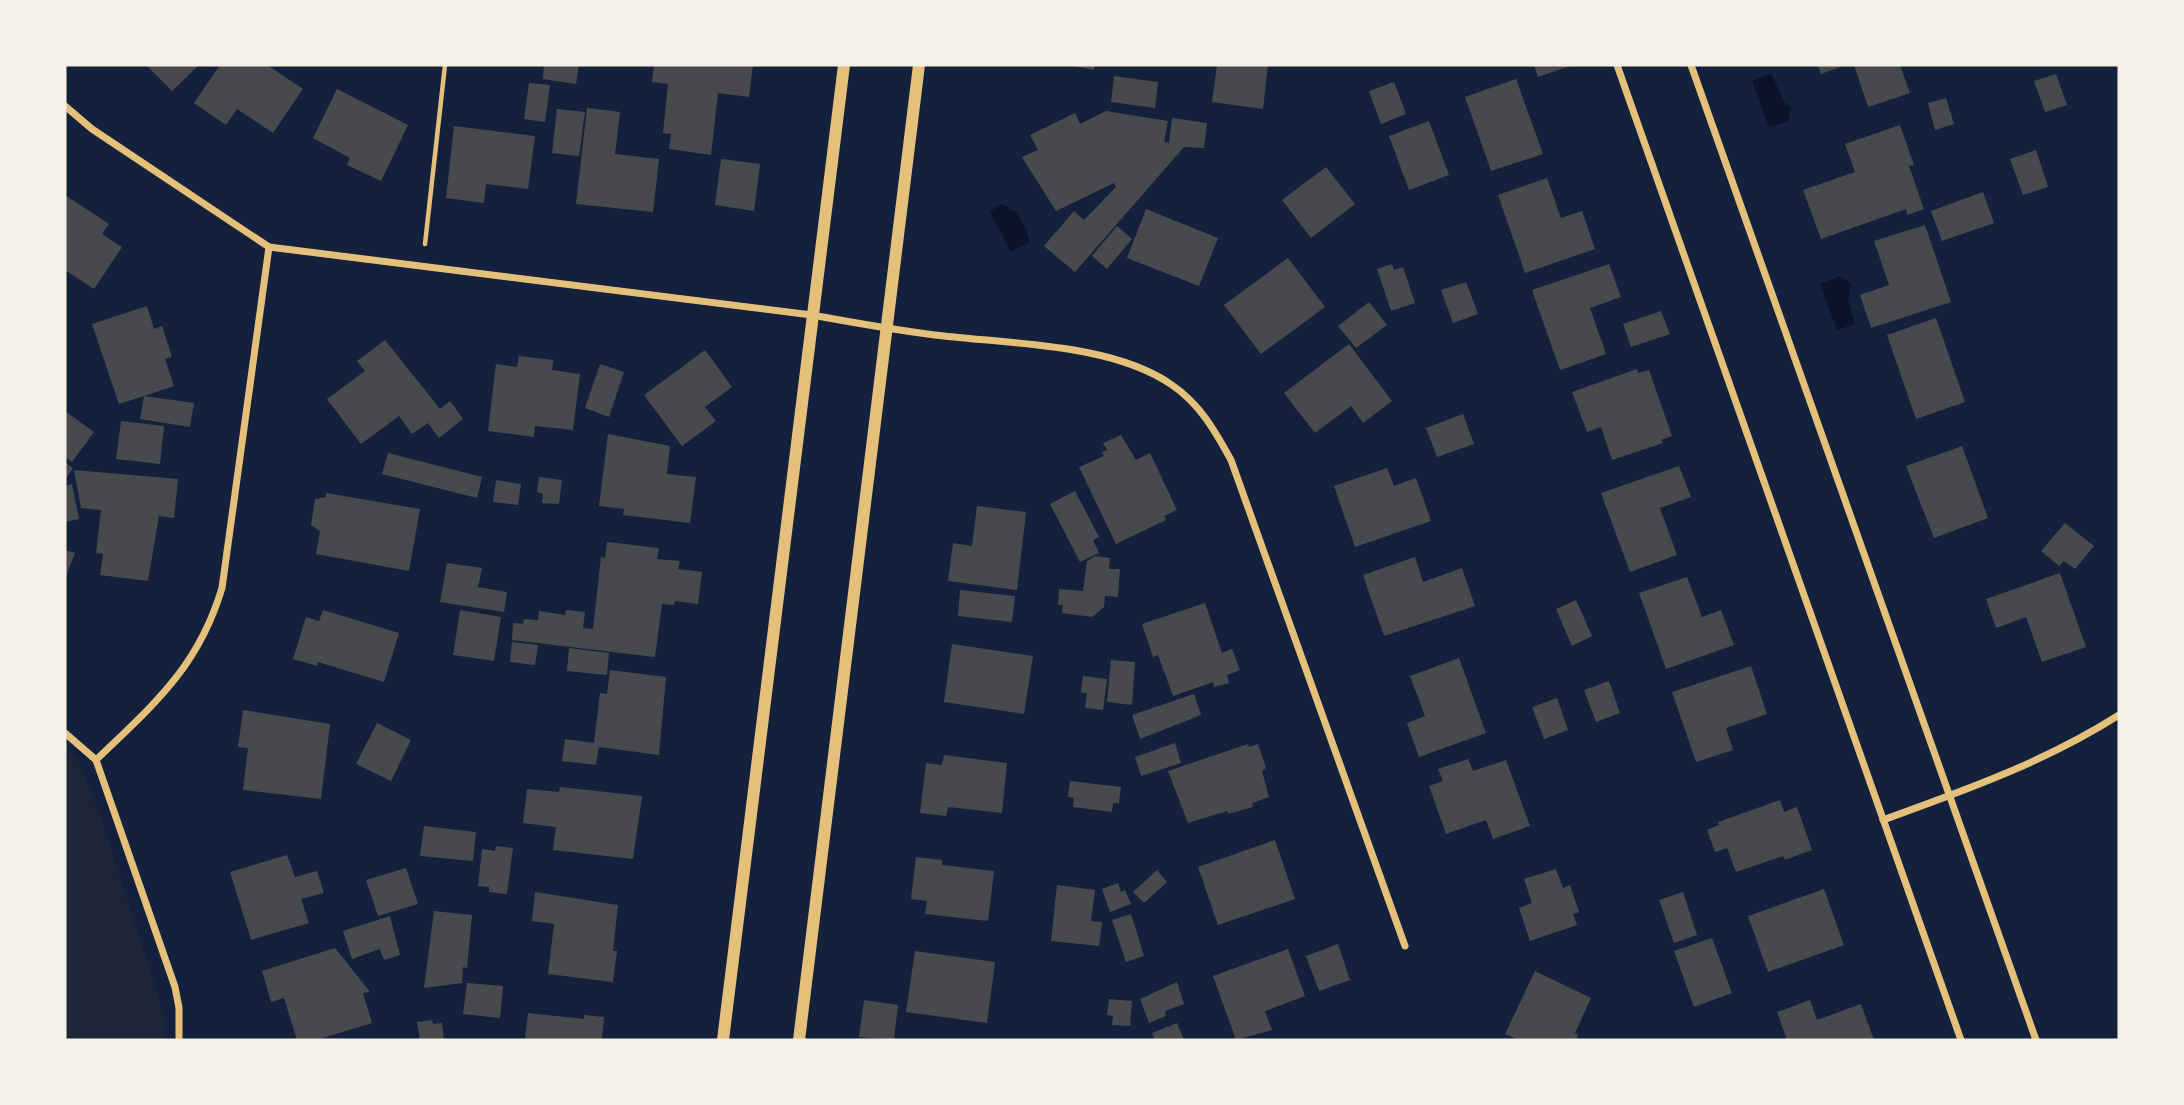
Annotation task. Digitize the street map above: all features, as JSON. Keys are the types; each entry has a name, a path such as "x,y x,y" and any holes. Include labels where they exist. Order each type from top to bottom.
{"street":[{"path":"723,1040 844,65"},
{"path":"799,1040 919,65"},
{"path":"1617,65 1961,1040"},
{"path":"1691,65 2036,1040"},
{"path":"65,106 92,129 269,247 812,315 888,329 1077,351 1131,365 1172,384 1206,416 1231,460 1405,946"},
{"path":"96,760 159,699 187,667 214,617 222,588 269,247"},
{"path":"1883,820 2038,761 2119,715"},
{"path":"65,733 96,760 174,987 179,1008 179,1040"}],"path":[{"path":"422,265 444,65"}],"shaded area":[{"path":"1771,73 1784,102 1791,107 1789,121 1769,127 1752,81"},
{"path":"1000,204 1017,213 1030,242 1011,252 990,212"},
{"path":"1840,276 1851,284 1848,300 1855,324 1837,330 1820,284"},
{"path":"65,744 79,762 101,817 164,1014 165,1040 65,1040"}],"building":[{"path":"146,65 199,65 172,91"},
{"path":"220,65 267,65 303,89 273,133 237,109 226,125 194,103"},
{"path":"544,65 579,65 576,84 543,79"},
{"path":"654,65 753,65 749,97 718,93 711,155 669,149 671,134 663,133 668,84 652,82"},
{"path":"1069,65 1095,65 1094,70"},
{"path":"1217,65 1268,65 1263,109 1212,102"},
{"path":"1534,65 1573,65 1538,77"},
{"path":"1818,65 1846,65 1821,74"},
{"path":"1854,65 1900,65 1910,93 1868,107"},
{"path":"2056,74 2067,105 2045,112 2034,81"},
{"path":"1114,76 1158,82 1155,108 1111,102"},
{"path":"1516,79 1543,154 1491,171 1465,97"},
{"path":"1394,82 1406,114 1381,124 1369,91"},
{"path":"529,83 550,85 545,122 524,119"},
{"path":"337,89 408,125 381,181 347,165 350,158 313,138"},
{"path":"1946,98 1954,124 1935,130 1928,103"},
{"path":"587,108 620,112 615,154 659,159 653,212 576,204"},
{"path":"557,109 585,112 579,156 552,153"},
{"path":"1106,111 1168,121 1164,142 1169,143 1172,118 1207,123 1204,148 1184,147 1075,272 1044,246 1074,211 1084,220 1116,187 1114,183 1056,211 1022,157 1038,150 1030,135 1075,113 1080,124"},
{"path":"1429,121 1449,175 1409,190 1389,136"},
{"path":"1900,125 1914,165 1909,166 1924,209 1907,215 1906,209 1821,239 1803,190 1855,172 1845,144"},
{"path":"454,126 535,136 528,189 486,184 484,203 446,198"},
{"path":"2036,150 2048,187 2023,195 2010,159"},
{"path":"721,159 760,164 754,211 715,205"},
{"path":"1326,167 1355,204 1311,238 1282,200"},
{"path":"1547,178 1561,218 1582,211 1595,249 1525,273 1498,195"},
{"path":"1983,192 1994,223 1942,241 1931,211"},
{"path":"65,195 109,224 102,234 122,247 94,289 65,270"},
{"path":"1146,209 1218,238 1199,286 1127,258"},
{"path":"1925,225 1951,302 1871,328 1860,295 1889,285 1874,241"},
{"path":"1117,226 1132,239 1107,269 1092,256"},
{"path":"1288,258 1325,307 1261,354 1224,305"},
{"path":"1392,264 1394,270 1403,267 1415,303 1391,311 1377,269"},
{"path":"1609,264 1621,297 1590,308 1606,354 1560,370 1532,290"},
{"path":"1466,282 1478,314 1453,323 1441,290"},
{"path":"1369,302 1387,325 1356,348 1338,326"},
{"path":"147,306 154,329 162,326 172,357 165,359 174,386 119,404 92,324"},
{"path":"1661,311 1670,334 1631,347 1623,324"},
{"path":"1936,318 1965,402 1916,419 1887,335"},
{"path":"385,340 440,409 450,401 463,419 439,438 428,423 412,434 399,416 361,444 327,399 365,371 357,361"},
{"path":"1349,344 1392,401 1363,423 1351,406 1315,433 1284,393"},
{"path":"705,350 732,387 705,407 716,421 682,446 644,395"},
{"path":"519,356 553,360 552,370 580,374 573,430 535,426 534,437 488,431 496,364 517,367"},
{"path":"600,364 624,372 609,417 585,408"},
{"path":"1637,369 1638,373 1649,370 1672,436 1661,440 1663,443 1612,460 1601,427 1587,432 1572,392"},
{"path":"144,396 194,403 190,427 140,419"},
{"path":"65,411 94,432 72,462 65,457"},
{"path":"1463,414 1474,444 1437,457 1426,428"},
{"path":"121,421 164,426 160,464 116,459"},
{"path":"608,434 670,446 667,474 696,477 690,523 623,515 624,509 599,506"},
{"path":"1121,435 1136,460 1150,453 1177,510 1164,516 1166,520 1116,544 1079,467 1104,456 1102,452 1107,450 1103,443"},
{"path":"1962,446 1988,518 1934,538 1906,466"},
{"path":"388,453 482,477 477,498 382,474"},
{"path":"65,462 73,468 65,480"},
{"path":"1679,466 1691,497 1660,508 1677,555 1630,572 1601,493"},
{"path":"1387,468 1394,486 1416,478 1431,521 1355,547 1334,486"},
{"path":"74,470 178,479 174,518 159,516 148,581 100,575 103,554 96,553 101,510 81,508"},
{"path":"539,477 562,480 559,504 542,503 543,494 537,492"},
{"path":"496,480 521,484 518,505 493,502"},
{"path":"72,484 79,519 65,522 65,486"},
{"path":"1075,491 1099,537 1093,540 1099,553 1080,562 1050,504"},
{"path":"326,493 420,509 409,571 316,554 320,531 311,525 315,499 326,497"},
{"path":"977,506 1026,512 1017,590 948,581 953,543 972,546"},
{"path":"2065,523 2094,546 2075,569 2064,561 2059,566 2041,551"},
{"path":"607,542 659,548 657,559 680,561 678,569 702,572 698,604 675,601 674,605 662,604 655,657 512,640 513,623 523,624 524,619 538,620 539,611 565,615 566,610 585,612 583,628 593,629 601,557 605,558"},
{"path":"65,550 75,553 65,579"},
{"path":"1095,556 1110,558 1109,569 1120,569 1118,597 1105,596 1104,607 1092,617 1062,613 1063,605 1058,605 1059,589 1083,591 1087,561"},
{"path":"1415,557 1423,582 1462,568 1475,606 1384,636 1363,575"},
{"path":"447,563 482,568 478,587 507,592 504,612 440,602"},
{"path":"2060,573 2086,647 2042,662 2026,617 1996,628 1986,599"},
{"path":"1687,577 1702,617 1721,610 1734,645 1666,669 1639,593"},
{"path":"960,590 1015,596 1012,622 958,616"},
{"path":"1576,600 1592,636 1572,646 1556,609"},
{"path":"1205,603 1222,653 1232,649 1240,670 1227,675 1229,683 1214,687 1213,682 1173,696 1158,655 1153,657 1142,624"},
{"path":"323,610 399,633 384,682 318,662 317,666 293,659 306,617 319,621"},
{"path":"460,610 501,617 494,661 453,655"},
{"path":"512,642 538,645 535,665 510,662"},
{"path":"952,644 1033,656 1024,714 944,702"},
{"path":"569,648 609,653 607,675 567,671"},
{"path":"1459,658 1486,733 1419,757 1407,723 1425,716 1410,676"},
{"path":"1111,660 1135,662 1132,705 1107,702"},
{"path":"1751,666 1767,714 1726,728 1733,750 1696,762 1672,692"},
{"path":"610,670 666,677 659,755 599,747 596,765 562,761 565,739 594,743 600,693 607,694"},
{"path":"1083,676 1107,679 1103,710 1085,708 1087,693 1081,693"},
{"path":"1609,681 1620,713 1596,722 1584,690"},
{"path":"1194,694 1201,715 1140,739 1132,715"},
{"path":"1557,698 1568,730 1544,739 1532,707"},
{"path":"243,710 330,724 321,799 243,790 248,748 238,747"},
{"path":"377,723 411,740 391,781 356,764"},
{"path":"1175,743 1181,763 1141,776 1135,757"},
{"path":"1248,744 1249,747 1258,744 1266,768 1262,771 1269,797 1252,803 1253,807 1228,814 1227,811 1188,823 1168,771"},
{"path":"944,755 1007,763 1002,813 948,807 946,816 920,813 926,763 942,765"},
{"path":"1468,759 1473,771 1506,760 1530,826 1493,839 1486,820 1446,834 1429,786 1443,781 1438,769"},
{"path":"1070,781 1121,787 1119,803 1113,803 1112,812 1073,807 1074,798 1068,797"},
{"path":"560,787 642,796 633,859 553,850 556,827 523,823 527,789 559,792"},
{"path":"1780,800 1784,812 1797,807 1812,850 1785,860 1783,856 1736,872 1727,848 1715,852 1707,830 1719,825 1718,822"},
{"path":"424,826 476,832 473,861 420,856"},
{"path":"1275,840 1295,899 1218,925 1198,867"},
{"path":"496,846 513,848 507,894 489,892 489,887 478,886 482,849 495,851"},
{"path":"287,855 295,877 317,871 324,893 301,899 309,923 251,940 230,872"},
{"path":"916,857 942,860 942,865 994,871 988,921 925,914 927,901 911,899"},
{"path":"406,868 418,904 378,916 366,880"},
{"path":"1556,869 1563,888 1570,885 1579,912 1573,914 1577,925 1530,941 1519,908 1532,903 1524,879"},
{"path":"1157,870 1167,882 1144,903 1133,892"},
{"path":"1118,883 1121,892 1125,890 1131,904 1110,912 1102,889"},
{"path":"1057,885 1095,890 1091,921 1102,922 1099,946 1051,941"},
{"path":"1824,889 1844,945 1768,972 1748,916"},
{"path":"535,892 618,905 613,982 548,974 554,924 532,921"},
{"path":"1683,892 1697,935 1674,943 1659,900"},
{"path":"434,911 472,915 467,968 463,967 462,983 424,988"},
{"path":"1131,914 1144,956 1126,962 1112,920"},
{"path":"390,916 400,955 384,960 380,949 352,959 343,931"},
{"path":"1712,938 1732,993 1694,1007 1674,951"},
{"path":"1338,944 1350,980 1319,991 1306,956"},
{"path":"335,948 370,992 363,993 372,1023 316,1040 297,1040 284,998 271,1002 262,971"},
{"path":"1288,949 1305,996 1265,1011 1272,1030 1236,1040 1213,976"},
{"path":"915,951 995,962 987,1023 906,1012"},
{"path":"1535,971 1591,998 1575,1033 1578,1035 1576,1040 1519,1040 1505,1034"},
{"path":"1177,982 1184,1004 1165,1011 1166,1016 1149,1023 1140,999"},
{"path":"467,983 503,986 500,1018 463,1014"},
{"path":"1109,999 1132,1001 1130,1026 1112,1025 1113,1016 1107,1015"},
{"path":"864,1000 898,1005 894,1040 859,1037"},
{"path":"1810,1000 1817,1020 1861,1004 1874,1040 1787,1040 1777,1012"},
{"path":"528,1013 584,1019 584,1015 604,1017 602,1040 525,1040"},
{"path":"432,1020 433,1024 442,1023 444,1040 420,1040 417,1022"},
{"path":"1177,1023 1184,1040 1155,1040 1152,1033"}]}
